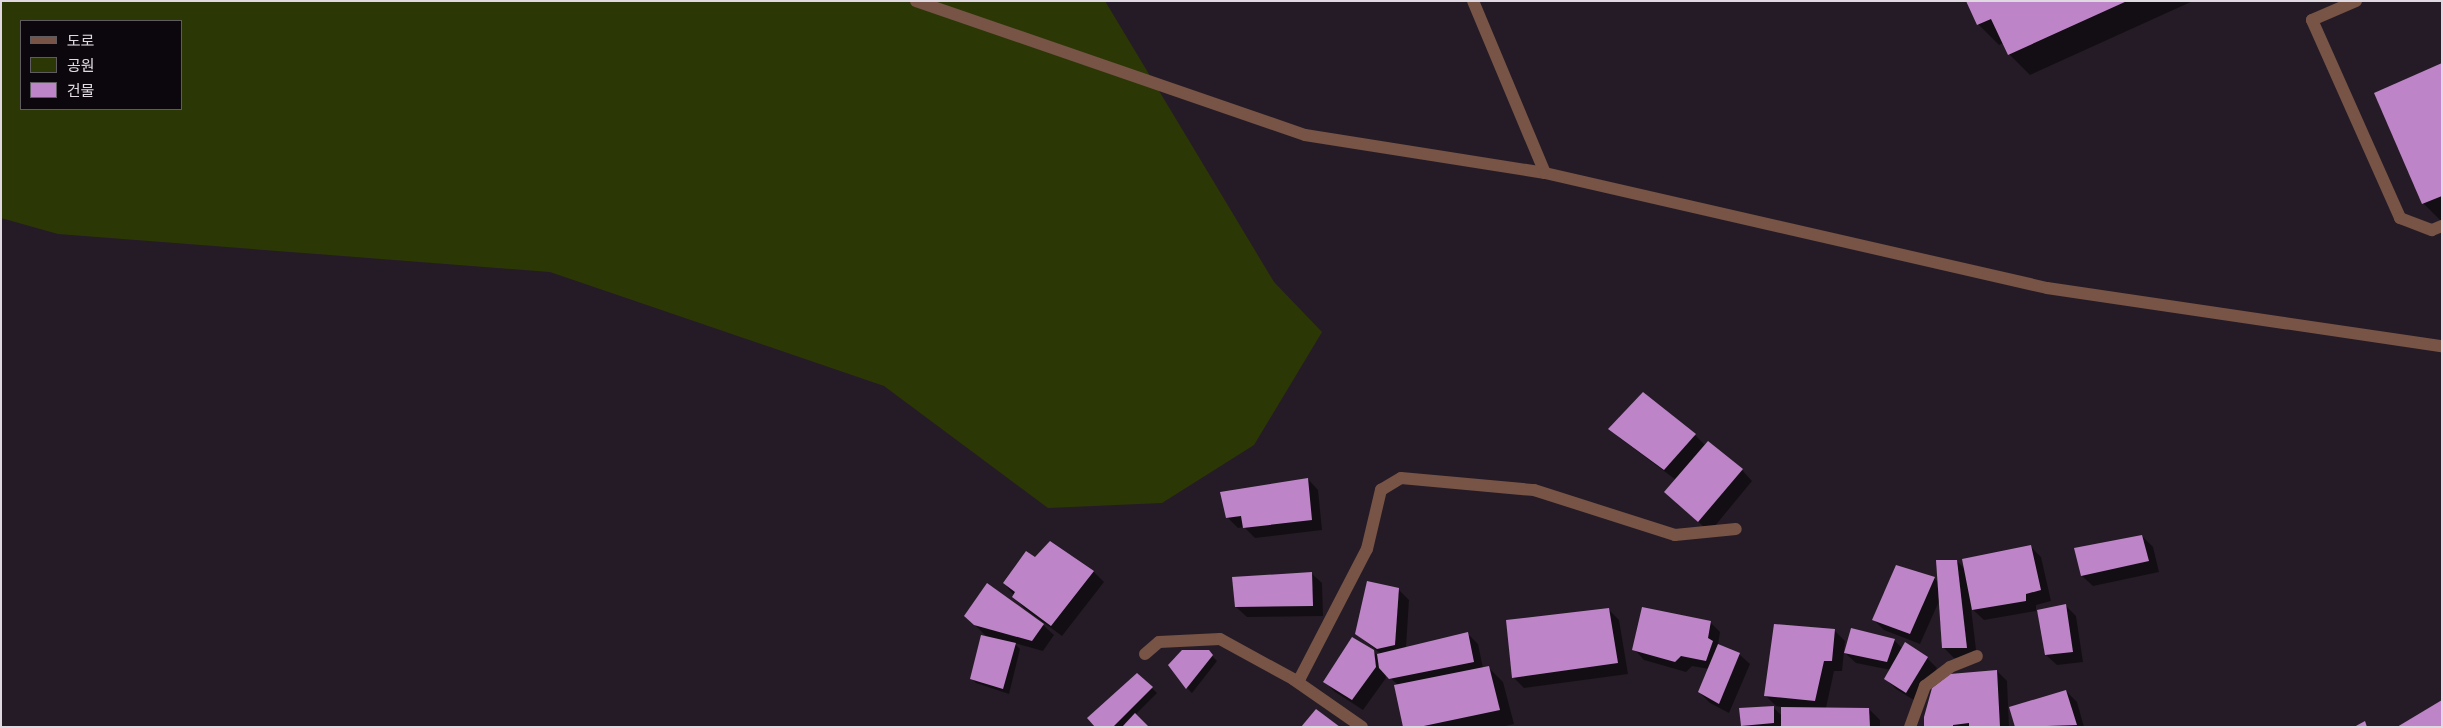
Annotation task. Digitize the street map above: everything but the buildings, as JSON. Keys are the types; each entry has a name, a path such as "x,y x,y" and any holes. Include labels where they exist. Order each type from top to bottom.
{"street":[{"path":"916,1 1305,135 1545,173 2047,288 2442,346"},
{"path":"1473,1 1545,173"},
{"path":"2356,1 2312,20 2400,218 2432,230 2442,226"},
{"path":"1298,682 1367,549 1381,490 1402,478 1534,490 1675,535 1736,529"},
{"path":"1145,654 1159,642 1220,639 1298,682 1362,727"},
{"path":"1910,727 1925,686 1950,667 1977,656"}],"green space":[{"path":"1,1 1105,1 1274,282 1322,332 1254,445 1162,503 1048,508 884,386 550,272 58,234 1,218"}]}
